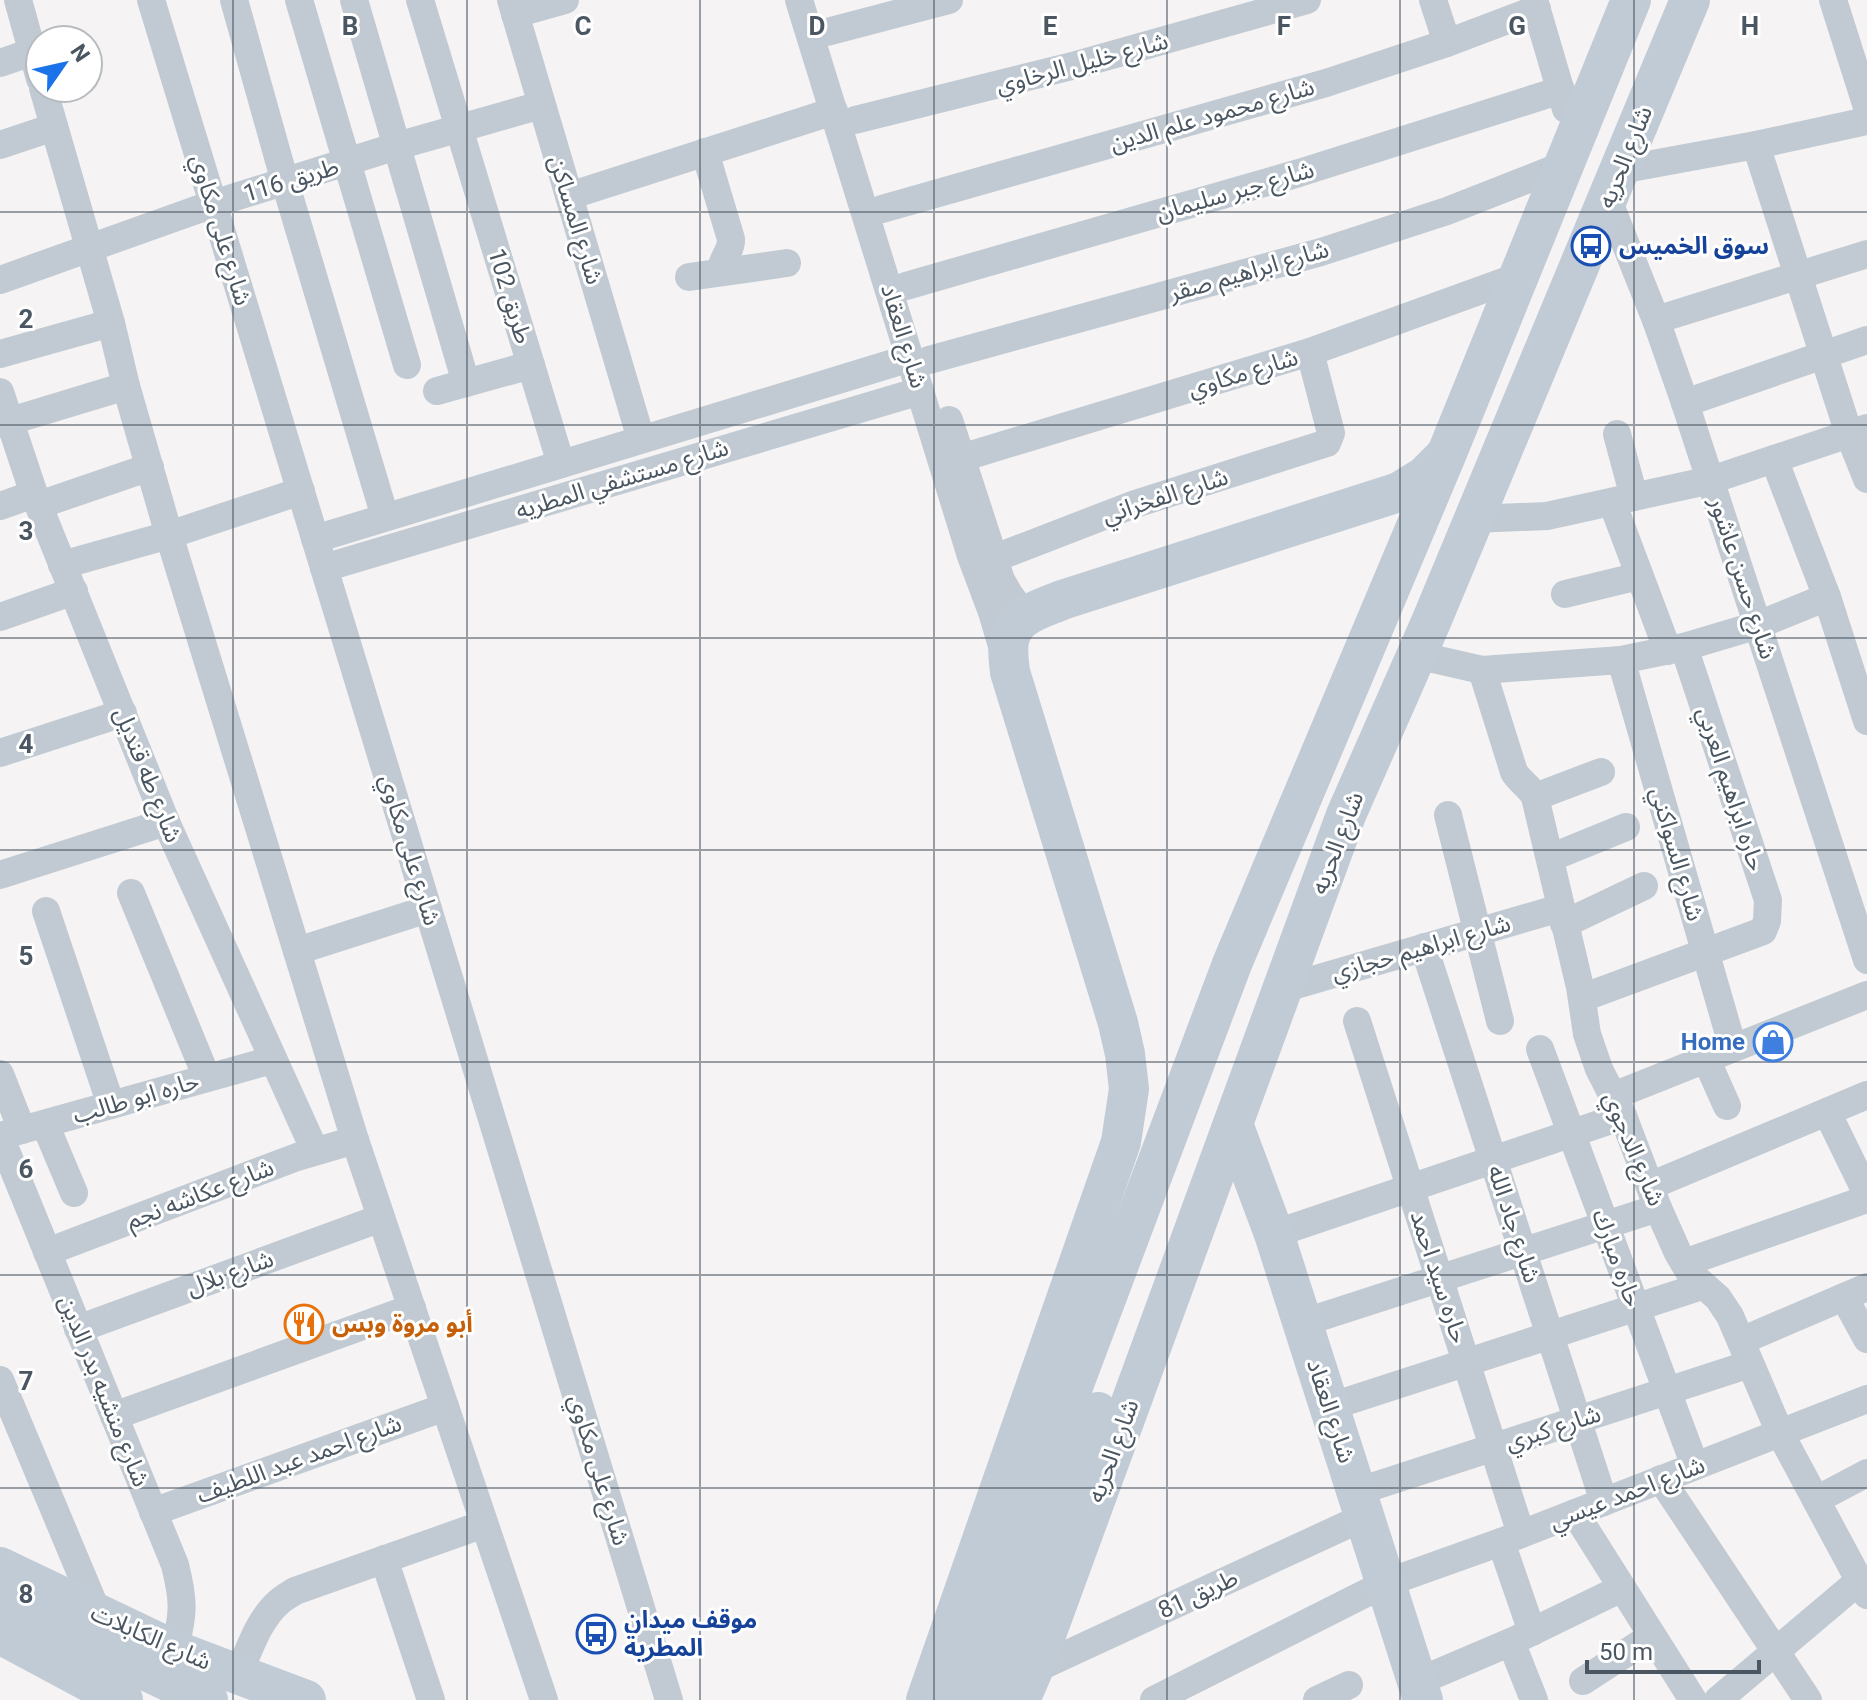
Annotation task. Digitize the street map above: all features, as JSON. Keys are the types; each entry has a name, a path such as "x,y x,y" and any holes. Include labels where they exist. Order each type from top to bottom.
{"main road":[{"name":"شارع الحريه","path":"955,1700 1232,964 1447,453 1631,0"},
{"name":"شارع الحريه","path":"1026,1685 1346,815 1474,519 1690,0"},
{"path":"926,1700 1121,1142 1129,1089 1123,1044 1010,672 1012,629 1025,616 1062,600 1399,492 1425,476 1447,453"},
{"path":"988,1700 1244,1028 1346,815"},
{"name":"شارع العقاد","path":"1233,1124 1274,1234 1420,1691"},
{"name":"شارع الكابلات","path":"0,1567 174,1650 263,1687 306,1700"},
{"path":"0,1602 208,1700"},
{"path":"0,1634 123,1700"}],"street":[{"path":"18,0 25,24"},
{"name":"شارع على مكاوي","path":"151,0 669,1700"},
{"path":"234,0 385,517"},
{"path":"299,0 407,365"},
{"path":"354,0 466,383"},
{"name":"طريق 102","path":"420,0 561,464"},
{"path":"513,7 565,0"},
{"name":"شارع العقاد","path":"799,0 882,209 906,286 920,359 920,391 1010,672"},
{"name":"شارع العقاد","path":"817,0 845,116 920,359 961,458 1001,580 1025,616"},
{"path":"827,32 949,0"},
{"name":"شارع خليل الرخاوي","path":"569,196 705,152 845,116 1076,65 1307,0"},
{"path":"1433,0 1447,43"},
{"path":"1833,0 1867,107"},
{"path":"1536,4 1561,90 1569,153"},
{"name":"شارع محمود علم الدين","path":"882,209 1326,83 1447,43 1536,4"},
{"name":"شارع المساكن","path":"513,7 641,439"},
{"path":"0,63 24,64"},
{"name":"شارع جبر سليمان","path":"906,286 1299,173 1561,90"},
{"path":"48,104 169,535 355,1140 544,1700"},
{"name":"طريق 116","path":"0,280 213,204 541,105"},
{"path":"1614,185 1756,145 1867,121"},
{"path":"0,145 54,127"},
{"path":"1756,145 1823,355 1858,431 1867,479"},
{"path":"705,152 732,245 721,266 722,272"},
{"name":"شارع ابراهيم صقر","path":"920,359 1321,252 1447,211 1569,153"},
{"name":"شارع حسن عاشور","path":"1614,185 1758,625 1861,921 1867,960"},
{"path":"1656,320 1867,254"},
{"path":"689,277 787,263"},
{"name":"شارع مكاوي","path":"961,458 1310,352 1520,276"},
{"path":"0,354 111,323"},
{"path":"1685,403 1867,340"},
{"name":"شارع الفخراني","path":"995,558 1135,504 1327,443 1331,433 1310,352"},
{"name":"شارع مستشفي المطريه","path":"315,539 641,439 920,359"},
{"path":"437,391 531,365"},
{"path":"5,422 126,386"},
{"name":"شارع مستشفي المطريه","path":"324,568 920,391"},
{"name":"شارع طه قنديل","path":"0,392 5,422 166,822 315,1151"},
{"path":"1474,519 1547,516 1711,480 1858,431"},
{"name":"حاره ابراهيم العربي","path":"1617,434 1623,500 1639,576 1676,649 1768,900 1763,931 1706,951"},
{"path":"1774,459 1827,597 1867,721"},
{"path":"0,506 150,467"},
{"path":"62,565 169,535 301,491"},
{"path":"1565,594 1639,576"},
{"path":"0,617 74,591"},
{"path":"1416,655 1482,670 1621,660 1676,649 1758,625 1827,597"},
{"name":"شارع السواكني","path":"1621,660 1733,1048"},
{"name":"شارع الدجوي","path":"1482,670 1514,772 1535,797 1582,998 1587,1034 1599,1069 1618,1106 1678,1253 1690,1273 1718,1298 1730,1316 1780,1433 1864,1586"},
{"path":"0,753 123,713"},
{"path":"1535,797 1601,772"},
{"path":"1448,815 1500,1021"},
{"path":"0,875 166,822"},
{"path":"1550,858 1626,827"},
{"name":"شارع ابراهيم حجازي","path":"1282,989 1477,932 1562,916 1644,886"},
{"path":"131,893 207,1078"},
{"path":"297,951 428,909"},
{"path":"46,911 111,1105"},
{"name":"شارع جاد الله","path":"1424,947 1604,1502"},
{"path":"1582,998 1706,951"},
{"path":"1274,1234 1572,1133 1706,1059 1867,995"},
{"name":"حاره سيد احمد","path":"1357,1021 1494,1447 1511,1538 1522,1637 1534,1700"},
{"name":"حاره مبارك","path":"1540,1049 1695,1466"},
{"path":"1706,1059 1727,1106"},
{"name":"حاره ابو طالب","path":"22,1130 272,1060"},
{"path":"0,1074 22,1130 74,1193"},
{"path":"1302,1323 1605,1225 1654,1197 1867,1095"},
{"path":"1684,1263 1867,1196 1827,1112"},
{"name":"شارع منشيه بدر الدين","path":"22,1130 47,1252 175,1565 182,1596 182,1619 174,1650"},
{"name":"شارع عكاشه نجم","path":"47,1252 315,1151 355,1140"},
{"name":"شارع بلال","path":"78,1329 381,1218"},
{"path":"1329,1407 1702,1286"},
{"path":"1856,1292 1867,1339"},
{"name":"شارع كبري","path":"1360,1505 1494,1447 1667,1391 1746,1353 1856,1292"},
{"path":"114,1416 412,1308"},
{"path":"0,1380 98,1614"},
{"name":"شارع احمد عيسي","path":"1154,1700 1386,1583 1511,1538 1867,1399"},
{"name":"شارع احمد عبد اللطيف","path":"153,1512 445,1407"},
{"path":"1816,1500 1867,1473"},
{"path":"1661,1479 1808,1700"},
{"name":"طريق 81","path":"1026,1685 1360,1505"},
{"path":"1575,1513 1693,1700"},
{"path":"263,1687 261,1626 278,1603 295,1591 484,1524"},
{"path":"384,1559 431,1700"},
{"path":"1718,1700 1776,1651 1864,1586"},
{"path":"1420,1691 1622,1588"},
{"path":"1583,1681 1652,1636"},
{"path":"1317,1700 1349,1685"}],"place":[{"name":"سوق الخميس","path":"1591,246"},
{"name":"Home","path":"1773,1042"},
{"name":"أبو مروة وبس","path":"304,1324"},
{"name":"موقف ميدان المطرية","path":"596,1634"}]}
